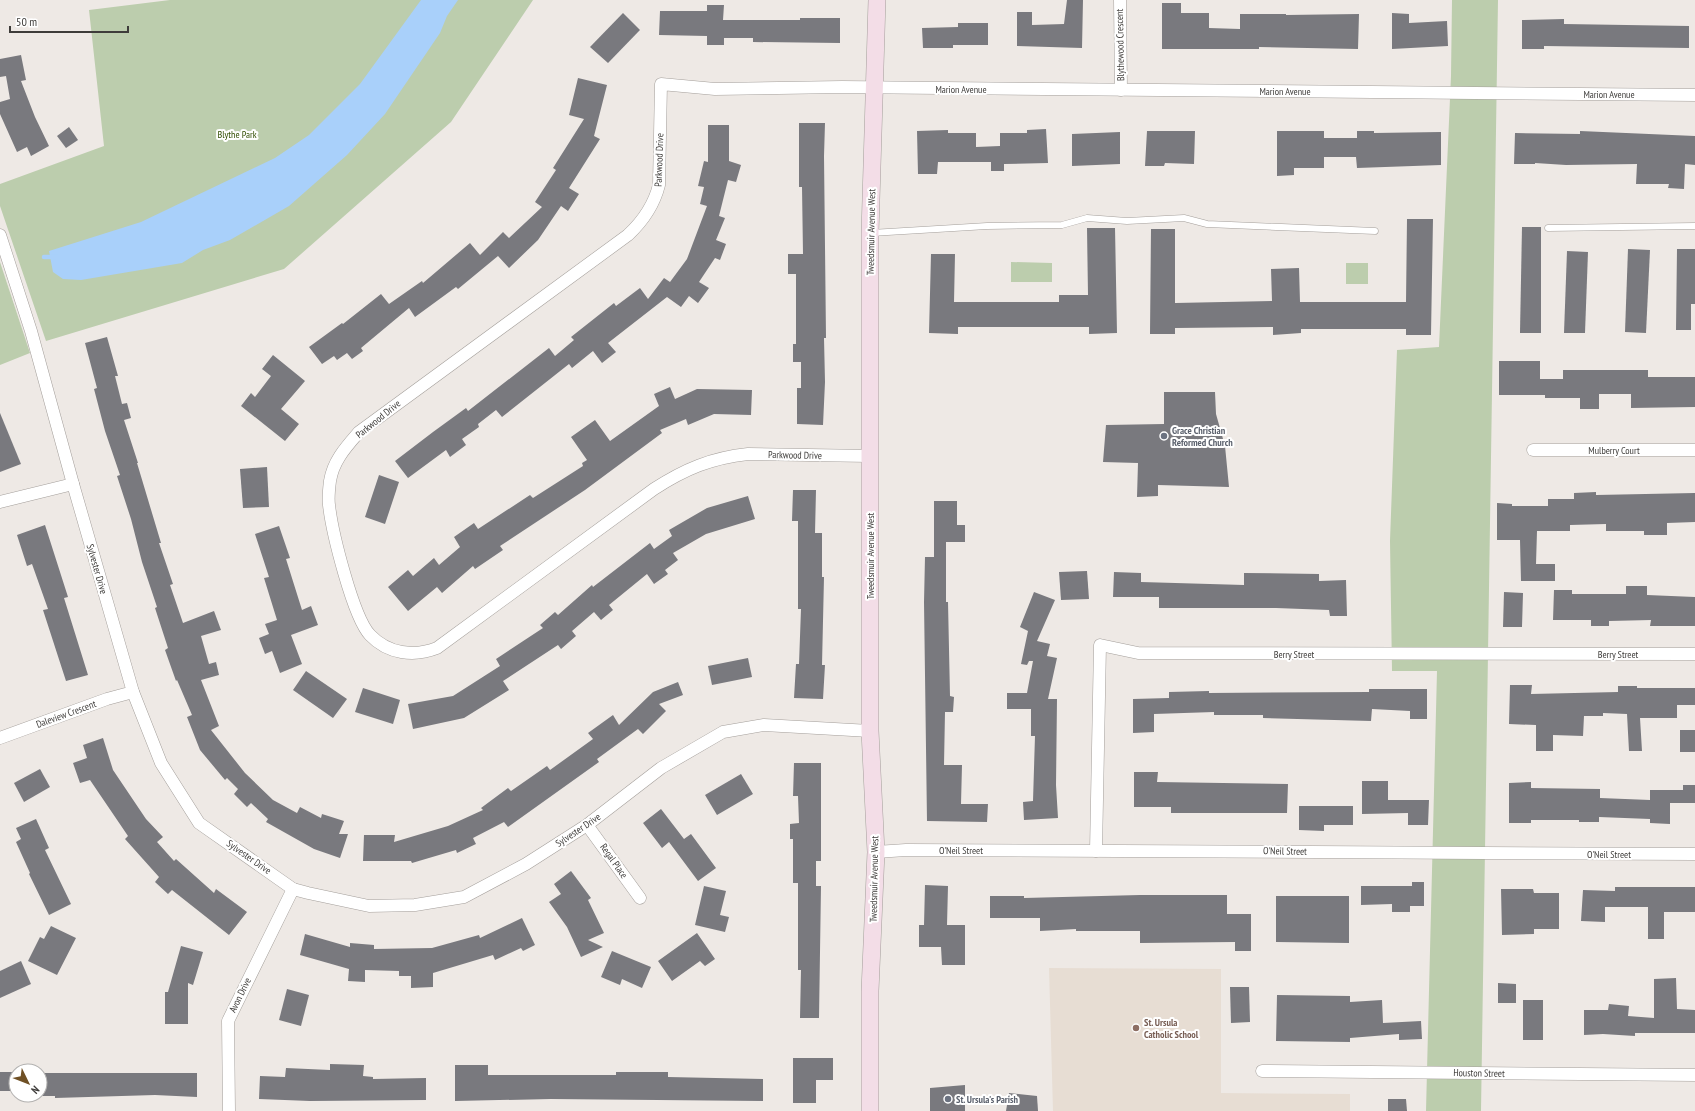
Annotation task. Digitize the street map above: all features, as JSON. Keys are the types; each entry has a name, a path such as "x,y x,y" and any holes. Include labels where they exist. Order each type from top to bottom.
{"street":[{"name":"Tweedsmuir Avenue West","path":"870,1111 870,991 876,852 870,731 870,233 876,88 877,0"},
{"name":"Blythewood Crescent","path":"1120,0 1121,90"},
{"name":"Parkwood Drive","path":"870,456 748,454 729,456 707,462 681,472 654,489 437,648 416,654 403,653 379,643 370,634 361,620 338,548 329,505 330,480 334,466 339,456 359,432 625,238 643,218 656,196 659,185 661,84 715,89 876,88"},
{"name":"Marion Avenue","path":"876,88 1695,95"},
{"name":"Sylvester Drive","path":"0,235 30,327 72,484 133,692 161,763 200,823 293,889 369,906 416,905 464,897 526,864 587,825 661,768 723,732 764,725 870,731"},
{"name":"Mulberry Court","path":"1533,450 1695,450"},
{"path":"0,502 72,484"},
{"name":"Berry Street","path":"1096,851 1100,646 1138,653 1695,654"},
{"name":"Daleview Crescent","path":"0,738 107,699 133,692"},
{"name":"Regal Place","path":"587,825 640,898"},
{"name":"O'Neil Street","path":"876,852 906,850 1695,854"},
{"name":"Avon Drive","path":"229,1111 228,1021 293,889"},
{"name":"Houston Street","path":"1262,1071 1695,1074"}],"lane":[{"path":"870,233 987,226 1062,225 1087,218 1128,221 1184,218 1207,224 1375,232"},
{"path":"1548,228 1695,226"}],"shaded area":[{"name":"St. Ursula Catholic School","path":"1049,968 1221,969 1221,1093 1350,1094 1350,1111 1053,1111"}],"green space":[{"name":"Blythe Park","path":"170,0 533,0 451,122 284,269 46,341 0,206 0,184 104,146 89,10"},
{"path":"1452,0 1498,0 1481,1111 1426,1111 1437,671 1392,671 1390,541 1397,350 1439,347 1451,76"},
{"path":"0,262 30,353 0,365"},
{"path":"1011,262 1052,263 1052,282 1011,282"},
{"path":"1346,263 1368,263 1368,284 1346,284"}],"water":[{"path":"421,0 458,0 447,16 440,33 385,114 347,155 289,206 230,240 203,250 182,263 81,280 63,279 53,272 49,251 141,222 275,158 309,135 360,84"}],"building":[{"path":"1067,0 1083,0 1082,48 1017,46 1017,12 1032,12 1032,25 1064,24"},
{"path":"1162,3 1181,3 1181,13 1209,13 1209,28 1240,29 1240,14 1359,14 1358,49 1259,47 1259,49 1162,49"},
{"path":"707,5 724,5 723,20 800,20 800,18 840,18 840,43 753,42 753,38 724,38 724,45 707,45 707,36 659,35 660,11 707,11"},
{"path":"623,13 640,30 608,63 590,47"},
{"path":"1392,13 1409,14 1409,23 1447,21 1448,46 1392,49"},
{"path":"1564,19 1564,24 1689,26 1689,48 1544,46 1544,49 1522,49 1522,20"},
{"path":"958,23 988,23 988,45 953,45 953,48 923,48 922,28 958,27"},
{"path":"21,55 26,80 21,81 35,117 49,146 31,156 27,147 17,152 0,114 0,102 10,99 6,76 0,77 0,59"},
{"path":"578,78 607,85 594,136 600,139 569,188 579,194 568,211 561,206 538,240 509,268 498,256 458,289 456,287 415,317 409,308 361,348 363,351 352,359 347,353 337,360 334,356 322,364 309,347 342,323 343,324 381,294 389,304 422,281 423,283 470,243 480,255 503,232 509,238 542,207 535,202 556,170 553,168 584,119 569,115"},
{"path":"799,123 825,123 826,338 824,338 825,382 823,425 797,424 797,388 801,388 801,362 793,362 793,344 796,344 796,274 788,274 788,254 803,254 802,187 799,187"},
{"path":"708,125 729,125 729,161 741,165 736,182 728,180 719,216 725,218 716,240 726,244 720,260 715,258 699,282 709,288 698,303 689,296 681,307 667,297 608,343 616,352 602,363 593,351 572,368 569,364 502,417 496,410 478,424 479,427 462,439 466,445 450,457 446,450 408,478 395,461 433,432 466,408 468,411 549,348 555,356 574,340 571,337 614,303 616,306 640,288 648,299 664,278 670,282 687,259 707,206 700,204 704,187 698,186 704,161 708,162"},
{"path":"69,127 78,140 66,148 57,136"},
{"path":"1046,129 1048,163 1004,164 1004,171 991,171 991,162 938,162 937,174 918,174 917,131 948,130 948,133 976,133 976,147 1000,146 1000,133 1027,133 1027,130"},
{"path":"1147,131 1195,131 1194,164 1165,163 1164,166 1145,166"},
{"path":"1277,131 1324,131 1324,138 1357,138 1357,131 1374,131 1374,133 1441,132 1441,165 1357,168 1356,157 1324,157 1324,168 1294,168 1294,175 1277,176"},
{"path":"1580,131 1695,136 1695,165 1685,164 1684,189 1668,188 1669,184 1636,184 1637,164 1514,164 1515,133 1580,134"},
{"path":"1120,132 1120,164 1072,166 1072,134"},
{"path":"1407,219 1433,219 1431,335 1406,335 1406,329 1301,329 1301,333 1273,335 1273,327 1175,328 1175,334 1150,334 1151,229 1175,229 1175,303 1272,301 1271,269 1299,268 1300,302 1406,302"},
{"path":"1522,227 1541,227 1541,333 1520,333"},
{"path":"1087,228 1115,228 1117,333 1089,334 1089,327 958,327 958,334 929,333 931,254 955,254 954,302 1059,302 1059,295 1088,295"},
{"path":"1628,249 1650,250 1646,333 1625,332"},
{"path":"1677,249 1695,249 1695,304 1691,304 1691,330 1676,330"},
{"path":"1567,251 1588,252 1585,333 1564,333"},
{"path":"107,337 118,376 115,376 122,404 127,403 131,418 124,420 161,543 159,543 173,584 170,585 183,623 214,611 221,630 201,636 209,664 216,662 219,675 201,680 219,726 211,730 245,773 273,800 297,813 300,807 321,818 322,814 344,821 339,834 348,834 340,858 314,849 266,822 268,819 251,803 247,807 234,794 238,789 227,778 225,780 200,750 187,717 192,715 177,680 176,681 165,650 168,648 155,608 157,607 142,562 131,519 117,476 120,475 105,431 94,389 97,388 85,343"},
{"path":"273,355 305,381 281,409 299,424 285,441 241,406 251,393 255,397 271,376 262,369"},
{"path":"1499,361 1540,361 1540,379 1563,379 1563,370 1648,370 1648,377 1695,377 1695,407 1631,408 1631,394 1599,394 1599,409 1580,409 1580,398 1545,398 1545,395 1499,395"},
{"path":"670,387 675,399 697,389 752,390 751,415 714,414 688,425 686,419 660,430 662,433 585,490 500,546 503,550 475,569 473,566 442,593 437,587 408,611 388,587 408,570 413,576 434,558 439,565 460,547 454,537 474,523 478,529 530,495 533,498 583,466 582,463 587,460 571,437 595,420 610,441 659,406 654,394"},
{"name":"Grace Christian Reformed Church","path":"1164,392 1215,392 1216,414 1225,446 1229,487 1158,485 1158,496 1137,497 1138,463 1103,462 1106,425 1164,424"},
{"path":"0,413 21,464 0,472"},
{"path":"267,467 269,507 243,508 240,469"},
{"path":"379,475 399,482 385,524 365,517"},
{"path":"793,490 816,490 815,533 822,533 822,577 824,577 822,665 825,665 823,699 794,698 796,664 799,664 801,609 798,609 798,521 792,521"},
{"path":"1596,492 1596,495 1695,493 1695,522 1667,523 1667,535 1644,535 1644,531 1606,531 1606,524 1570,525 1570,531 1537,531 1536,564 1555,564 1555,581 1521,581 1520,540 1497,540 1497,503 1512,504 1512,506 1548,506 1548,499 1574,499 1574,493"},
{"path":"748,496 755,519 706,534 673,553 678,560 665,570 668,574 654,584 647,574 609,605 613,610 601,620 594,612 572,631 576,636 561,649 558,645 503,681 509,690 464,718 413,729 408,704 453,696 500,666 496,659 543,628 540,625 555,612 558,615 592,585 593,587 650,543 654,549 672,536 669,530 707,508"},
{"path":"934,501 957,501 957,525 965,525 965,542 946,542 946,602 948,602 950,696 954,697 953,712 945,712 944,765 962,765 961,804 988,804 987,822 927,821 924,602 925,557 934,557"},
{"path":"45,525 68,597 64,598 88,675 66,681 43,610 48,609 32,564 27,566 17,535"},
{"path":"279,526 290,558 286,559 302,610 311,606 318,625 291,635 302,664 280,673 272,651 265,654 259,638 269,634 265,624 277,620 264,578 269,577 255,534"},
{"path":"1087,571 1089,599 1061,600 1059,572"},
{"path":"1114,572 1141,573 1141,582 1244,585 1244,573 1319,574 1319,581 1346,580 1347,616 1330,616 1329,610 1276,608 1159,608 1159,597 1113,597"},
{"path":"1626,586 1647,586 1647,595 1695,597 1695,626 1650,626 1651,620 1609,621 1609,626 1591,626 1591,620 1553,620 1554,590 1572,590 1572,594 1626,594"},
{"path":"1034,592 1055,600 1037,641 1050,644 1047,656 1057,658 1048,699 1057,699 1056,785 1058,818 1024,820 1023,802 1033,801 1035,736 1031,736 1031,709 1007,709 1007,693 1027,693 1033,661 1029,661 1027,665 1021,664 1028,631 1020,627"},
{"path":"1504,592 1523,593 1522,627 1503,627"},
{"path":"748,658 752,677 712,685 708,666"},
{"path":"306,671 347,699 333,718 293,690"},
{"path":"678,682 683,695 659,704 666,711 643,734 638,729 597,759 599,762 508,827 504,822 473,838 476,844 457,853 456,850 412,863 411,861 363,861 364,835 395,835 394,842 448,826 483,810 481,808 508,788 511,791 547,766 550,770 593,739 588,733 613,715 619,725 653,692"},
{"path":"1510,685 1532,685 1531,694 1618,692 1618,686 1637,686 1637,688 1695,688 1695,705 1677,705 1677,718 1640,718 1642,751 1629,751 1627,714 1603,713 1603,716 1584,716 1583,736 1553,735 1553,751 1536,751 1536,725 1509,724"},
{"path":"363,688 400,700 393,724 355,712"},
{"path":"1369,689 1427,689 1427,719 1410,719 1410,711 1372,709 1371,721 1263,718 1263,715 1214,715 1214,712 1154,714 1154,732 1133,733 1133,699 1169,698 1169,692 1369,692"},
{"path":"1680,730 1695,730 1695,752 1680,752"},
{"path":"103,738 113,770 146,819 163,837 157,842 174,861 176,859 214,893 216,889 247,912 229,935 172,890 168,894 155,882 159,877 125,839 128,836 90,780 80,783 73,763 87,758 83,745"},
{"path":"794,763 821,763 821,861 816,861 816,886 821,886 819,1018 800,1018 801,970 798,970 798,883 793,883 793,839 790,839 790,824 799,823 798,796 793,796"},
{"path":"40,769 50,787 24,802 14,783"},
{"path":"1134,772 1158,772 1157,782 1288,784 1287,813 1171,813 1171,807 1134,807"},
{"path":"741,774 753,794 717,815 705,795"},
{"path":"1362,781 1388,781 1388,800 1429,800 1428,825 1408,825 1408,813 1362,814"},
{"path":"1531,782 1531,788 1600,789 1600,798 1650,800 1650,790 1683,790 1683,785 1695,785 1695,803 1670,803 1670,824 1650,823 1650,819 1599,817 1599,822 1579,822 1579,820 1531,820 1531,823 1509,823 1509,783"},
{"path":"1299,806 1353,806 1353,825 1324,825 1324,831 1299,830"},
{"path":"661,809 684,839 691,834 716,868 698,881 669,842 662,848 643,823"},
{"path":"36,819 49,848 45,850 71,904 49,915 29,874 30,873 16,842 21,839 16,828"},
{"path":"571,871 591,898 588,900 604,933 588,940 603,947 581,957 567,927 549,902 561,894 554,884"},
{"path":"1412,882 1424,882 1424,906 1410,906 1410,912 1392,912 1392,904 1361,905 1361,886 1412,886"},
{"path":"925,885 948,886 947,925 965,925 965,965 942,965 941,947 919,947 919,925 924,925"},
{"path":"704,886 726,891 720,915 729,917 725,932 695,925"},
{"path":"1615,887 1695,887 1695,912 1664,912 1664,939 1648,939 1648,907 1605,907 1605,922 1581,921 1583,890 1615,891"},
{"path":"1501,889 1533,889 1534,893 1559,893 1559,929 1534,929 1534,934 1502,935"},
{"path":"1140,895 1227,895 1227,914 1251,914 1251,951 1235,951 1235,942 1140,943 1140,931 1076,931 1076,929 1040,931 1040,918 990,918 990,896 1024,896 1024,898"},
{"path":"1276,896 1349,896 1349,943 1276,942"},
{"path":"522,918 535,945 523,951 521,948 495,960 493,955 433,973 433,987 411,988 411,976 399,976 399,971 365,970 365,982 348,981 349,969 300,955 305,934 350,947 350,943 374,945 374,949 432,948 479,935 480,938"},
{"path":"51,926 76,938 57,975 28,961 40,937 44,939"},
{"path":"697,933 715,959 705,966 700,961 672,981 658,961"},
{"path":"181,946 203,952 193,985 188,983 188,1024 165,1024 165,992 168,992"},
{"path":"612,951 651,967 642,988 622,979 620,985 601,977"},
{"path":"21,961 31,984 0,998 0,971"},
{"path":"1676,978 1677,1009 1695,1010 1695,1033 1635,1033 1635,1036 1603,1034 1584,1035 1584,1010 1608,1010 1609,1004 1629,1006 1628,1016 1654,1018 1654,979"},
{"path":"1498,983 1516,984 1516,1003 1498,1003"},
{"path":"1230,987 1249,987 1250,1022 1231,1023"},
{"path":"287,989 309,995 301,1026 279,1020"},
{"path":"1277,995 1350,996 1350,1002 1382,1000 1383,1023 1421,1021 1422,1039 1399,1040 1399,1034 1350,1038 1350,1042 1276,1041"},
{"path":"1523,1000 1543,1000 1543,1040 1523,1040"},
{"path":"793,1058 833,1058 833,1080 816,1080 816,1103 793,1103"},
{"path":"330,1064 364,1065 363,1076 373,1077 373,1079 426,1078 426,1100 310,1101 259,1099 260,1076 285,1077 286,1068 330,1070"},
{"path":"455,1065 488,1065 488,1075 616,1075 616,1072 668,1072 668,1077 763,1079 763,1101 551,1099 455,1101"},
{"path":"0,1072 8,1072 8,1091 0,1091"},
{"path":"48,1073 197,1073 197,1097 155,1095 55,1098 55,1096 48,1096"},
{"name":"St. Ursula's Parish","path":"965,1085 965,1111 930,1111 930,1088"},
{"name":"St. Ursula's Parish","path":"1009,1093 1037,1096 1038,1111 1006,1111"},
{"path":"1388,1099 1406,1099 1407,1111 1388,1111"}],"waterway":[{"path":"44,257 56,257"}],"place":[{"name":"Grace Christian Reformed Church","path":"1164,436"},
{"name":"St. Ursula Catholic School","path":"1136,1028"},
{"name":"St. Ursula's Parish","path":"948,1099"}]}
